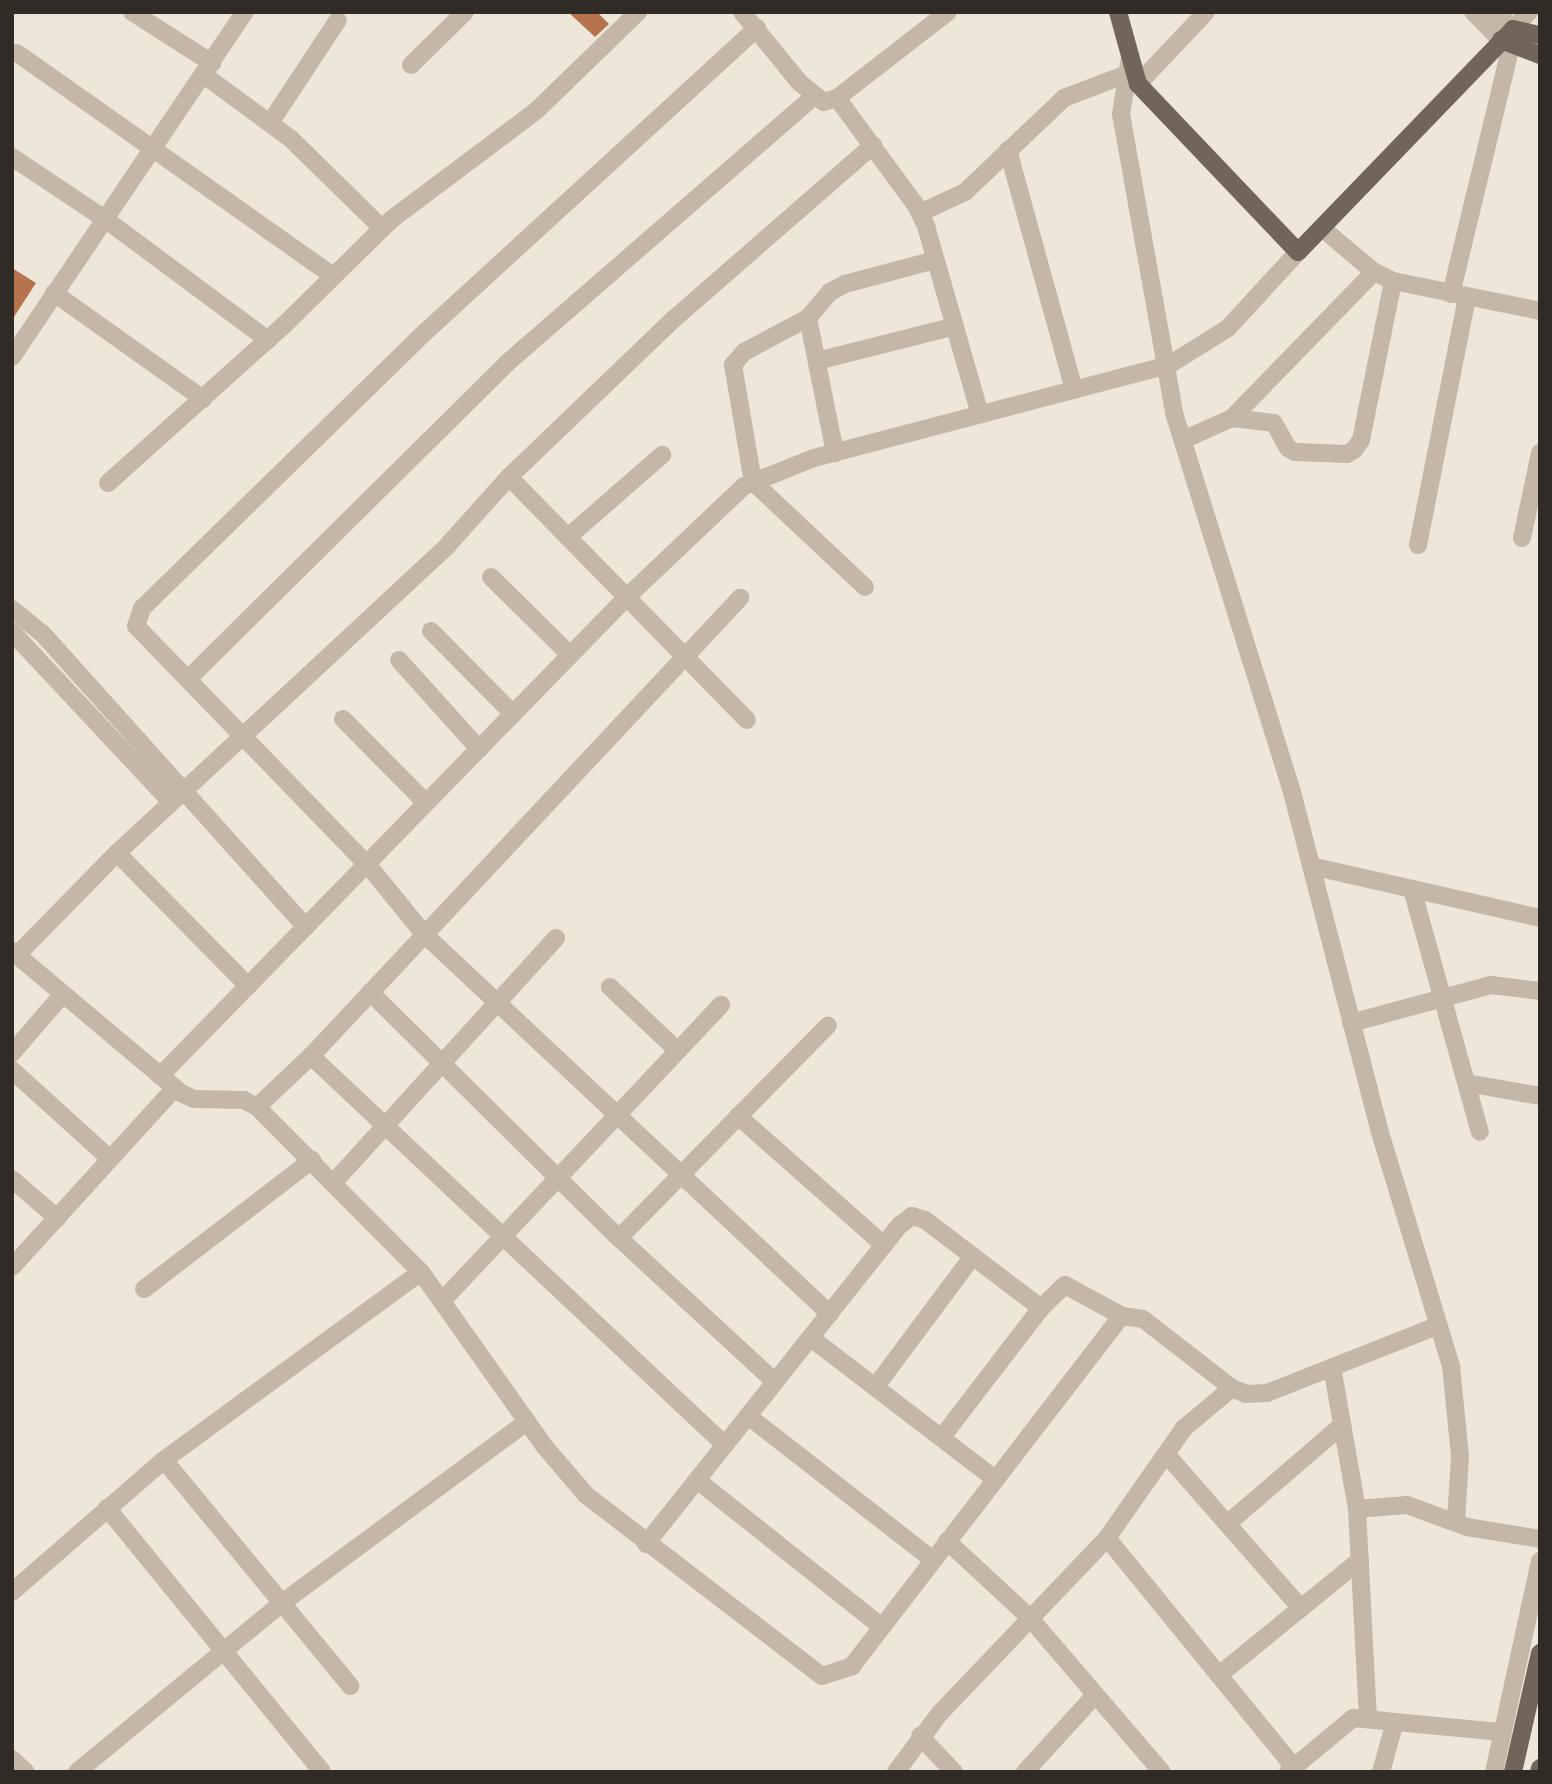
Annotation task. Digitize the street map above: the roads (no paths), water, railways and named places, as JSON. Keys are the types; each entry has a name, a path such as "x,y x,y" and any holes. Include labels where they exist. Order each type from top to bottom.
{"main road":[{"path":"1118,12 1131,72 1298,252 1508,38 1540,36"},
{"path":"1508,38 1540,55"},
{"path":"1513,1772 1540,1653"}],"street":[{"path":"132,12 208,69 382,228"},
{"path":"12,357 245,12"},
{"path":"411,65 465,12"},
{"path":"108,483 268,340 382,228 537,110 638,12"},
{"path":"742,12 813,97 824,102 837,98 948,12"},
{"path":"919,213 965,192 1064,98 1131,72 1206,12"},
{"path":"1473,12 1508,38"},
{"path":"1496,12 1508,38"},
{"path":"1418,545 1459,295 1508,38 1529,12"},
{"path":"270,123 338,20"},
{"path":"757,28 418,339 142,608 136,626 367,864 424,934 679,1176 830,1314"},
{"path":"17,52 333,276"},
{"path":"1131,72 1121,114 1182,440 1311,866 1352,1023 1451,1366 1459,1430 1456,1522"},
{"path":"188,679 506,364 813,97"},
{"path":"837,98 919,213 936,260 980,414"},
{"path":"873,145 675,318 509,477 447,546 117,852 15,953 175,1088 194,1099 244,1100 257,1107 421,1272 527,1422 586,1495 646,1544 822,1676 852,1666 1122,1316"},
{"path":"1008,150 1074,390"},
{"path":"12,157 105,219 268,340"},
{"path":"1322,228 1374,272 1393,281 1540,311"},
{"path":"160,1076 627,597 753,482 835,453 1169,365 1228,328 1298,252"},
{"path":"865,587 753,482 733,365 744,352 808,318 830,292 845,284 936,260"},
{"path":"1182,440 1231,418 1374,272"},
{"path":"1231,418 1274,423 1288,448 1295,452 1347,454 1354,450 1361,440 1393,281"},
{"path":"54,293 203,399"},
{"path":"808,318 835,453"},
{"path":"817,361 955,326"},
{"path":"1522,538 1540,453"},
{"path":"568,537 662,455"},
{"path":"509,477 747,720"},
{"path":"491,577 570,655"},
{"path":"257,1107 311,1056 740,598"},
{"path":"12,609 42,633 186,789 306,926"},
{"path":"431,631 513,714"},
{"path":"12,632 171,802"},
{"path":"399,660 479,748"},
{"path":"343,719 426,803"},
{"path":"117,852 248,986"},
{"path":"1311,866 1540,918"},
{"path":"1412,889 1480,1132"},
{"path":"334,1182 556,938"},
{"path":"1352,1023 1491,985 1540,991"},
{"path":"610,987 678,1051"},
{"path":"370,992 619,1238 775,1382"},
{"path":"12,1053 63,994"},
{"path":"442,1301 721,1005"},
{"path":"619,1238 828,1025"},
{"path":"311,1056 501,1239 725,1445"},
{"path":"12,1070 110,1160"},
{"path":"1466,1083 1540,1096"},
{"path":"12,1266 175,1088"},
{"path":"738,1116 884,1244"},
{"path":"144,1289 312,1160"},
{"path":"12,1179 57,1218"},
{"path":"646,1544 884,1244 912,1216 925,1220 1041,1308"},
{"path":"876,1387 973,1256"},
{"path":"12,1592 164,1460 421,1272"},
{"path":"942,1437 1041,1308 1065,1284 1122,1316 1143,1319 1232,1388 1246,1394 1267,1393 1437,1325"},
{"path":"811,1338 995,1479"},
{"path":"1332,1367 1357,1509 1368,1719"},
{"path":"895,1772 920,1736 1029,1617 1107,1538 1166,1454 1200,1412 1232,1388"},
{"path":"748,1416 933,1560"},
{"path":"77,1772 282,1603 527,1422"},
{"path":"1227,1524 1342,1425"},
{"path":"1166,1454 1301,1608"},
{"path":"164,1460 350,1686"},
{"path":"697,1480 882,1627"},
{"path":"1357,1509 1407,1505 1456,1522 1540,1539"},
{"path":"107,1508 220,1652 322,1772"},
{"path":"1107,1538 1219,1675 1291,1769 1345,1721 1368,1719 1502,1732"},
{"path":"947,1541 1029,1617 1153,1769"},
{"path":"1219,1675 1360,1560"},
{"path":"1494,1772 1540,1561"},
{"path":"1025,1772 1095,1695"},
{"path":"1381,1772 1395,1722"},
{"path":"920,1736 954,1772"},
{"path":"12,1759 26,1772"}]}
